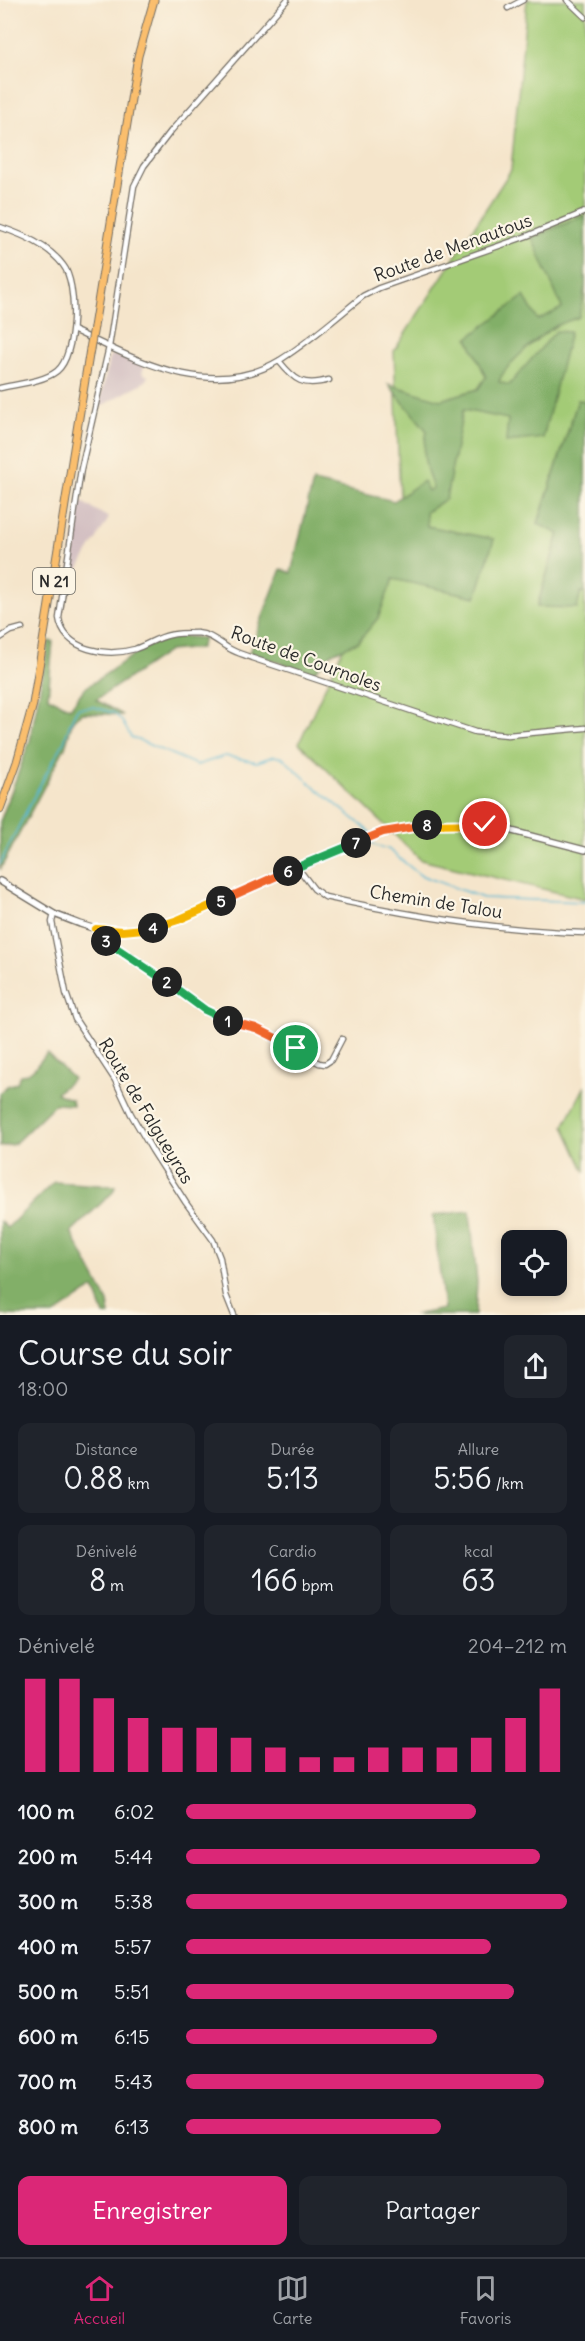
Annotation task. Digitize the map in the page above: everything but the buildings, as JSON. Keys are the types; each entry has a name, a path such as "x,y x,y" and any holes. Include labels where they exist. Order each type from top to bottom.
{"main road":[{"name":"N 21","path":"0,809 17,762 33,704 138,56 154,0"}],"street":[{"path":"109,347 134,186 144,166 171,131 287,0"},
{"path":"508,8 523,0"},
{"path":"567,0 585,17"},
{"name":"Route de Menautous","path":"73,330 145,363 178,374 206,378 233,377 279,361 363,296 379,288 527,236 585,212"},
{"path":"0,227 18,233 39,245 57,257 66,268 71,281 73,330 64,363 57,371 47,376 0,388"},
{"name":"Route de Cournoles","path":"109,347 81,469 61,608 61,629 67,638 89,649 115,652 135,649 170,634 207,634 232,650 252,658 475,732 507,735 585,728"},
{"path":"279,361 291,375 301,382 329,380"},
{"path":"0,638 11,631 22,628"},
{"path":"0,881 54,914 96,929 123,931 154,928 178,920 383,832 421,825 485,824 585,850"},
{"name":"Chemin de Talou","path":"298,868 314,889 325,897 464,921 549,932 585,933"},
{"name":"Route de Falgueyras","path":"54,914 52,922 66,993 75,1019 115,1080 152,1150 213,1240 220,1258 226,1295 234,1315"},
{"path":"96,929 101,937 212,1015 265,1032 319,1063 325,1064 331,1060 342,1039"}],"shaded area":[{"path":"111,354 144,366 142,373 148,376 146,381 98,408"},
{"path":"80,501 109,518 67,588"}],"green space":[{"path":"527,0 585,0 585,401 578,400 538,523 559,533 537,606 585,592 585,899 421,860 299,743 401,524 394,351 511,170"},
{"path":"585,215 585,286 579,317 556,326 533,343 515,359 499,382 509,385 556,331 570,332 543,438 506,442 508,419 463,410 446,499 426,512 427,526 494,539 476,597 393,579 378,618 358,642 332,653 313,673 249,653 281,569 291,573 313,482 394,501 423,481 428,491 433,488 425,460 427,431 388,384 440,400 478,389 486,377 468,338 524,296 538,320 562,308 532,238"},
{"path":"578,400 585,401 585,592 581,592 577,608 537,607 559,534 538,524"},
{"path":"172,636 204,638 200,648 169,651 96,700 123,715 83,713 73,720 65,747 0,870 0,822 30,741 49,641 53,641 48,697 70,708 84,689 145,647"},
{"path":"47,1053 73,1079 56,1093 72,1100 73,1105 55,1104 14,1144 0,1147 0,1093 7,1086 17,1083 20,1075 32,1070"},
{"path":"585,1086 585,1172 564,1126"},
{"path":"54,1182 115,1186 113,1192 71,1232 108,1302 110,1315 104,1315 94,1288 54,1315 0,1315 0,1221 7,1228"},
{"path":"470,1211 477,1282 475,1315 413,1315 444,1309 433,1215"}],"waterway":[{"path":"0,864 62,746 78,708 94,707 114,713 122,721 131,737 197,765 225,756 257,762 274,756 283,758 370,832 365,836"},
{"path":"369,839 374,845 388,849 420,875 483,898 585,902"}],"route":[{"path":"296,1048 256,1028 212,1015 101,937 96,929 123,931 154,928 178,920 383,832 421,825 485,824"}]}
